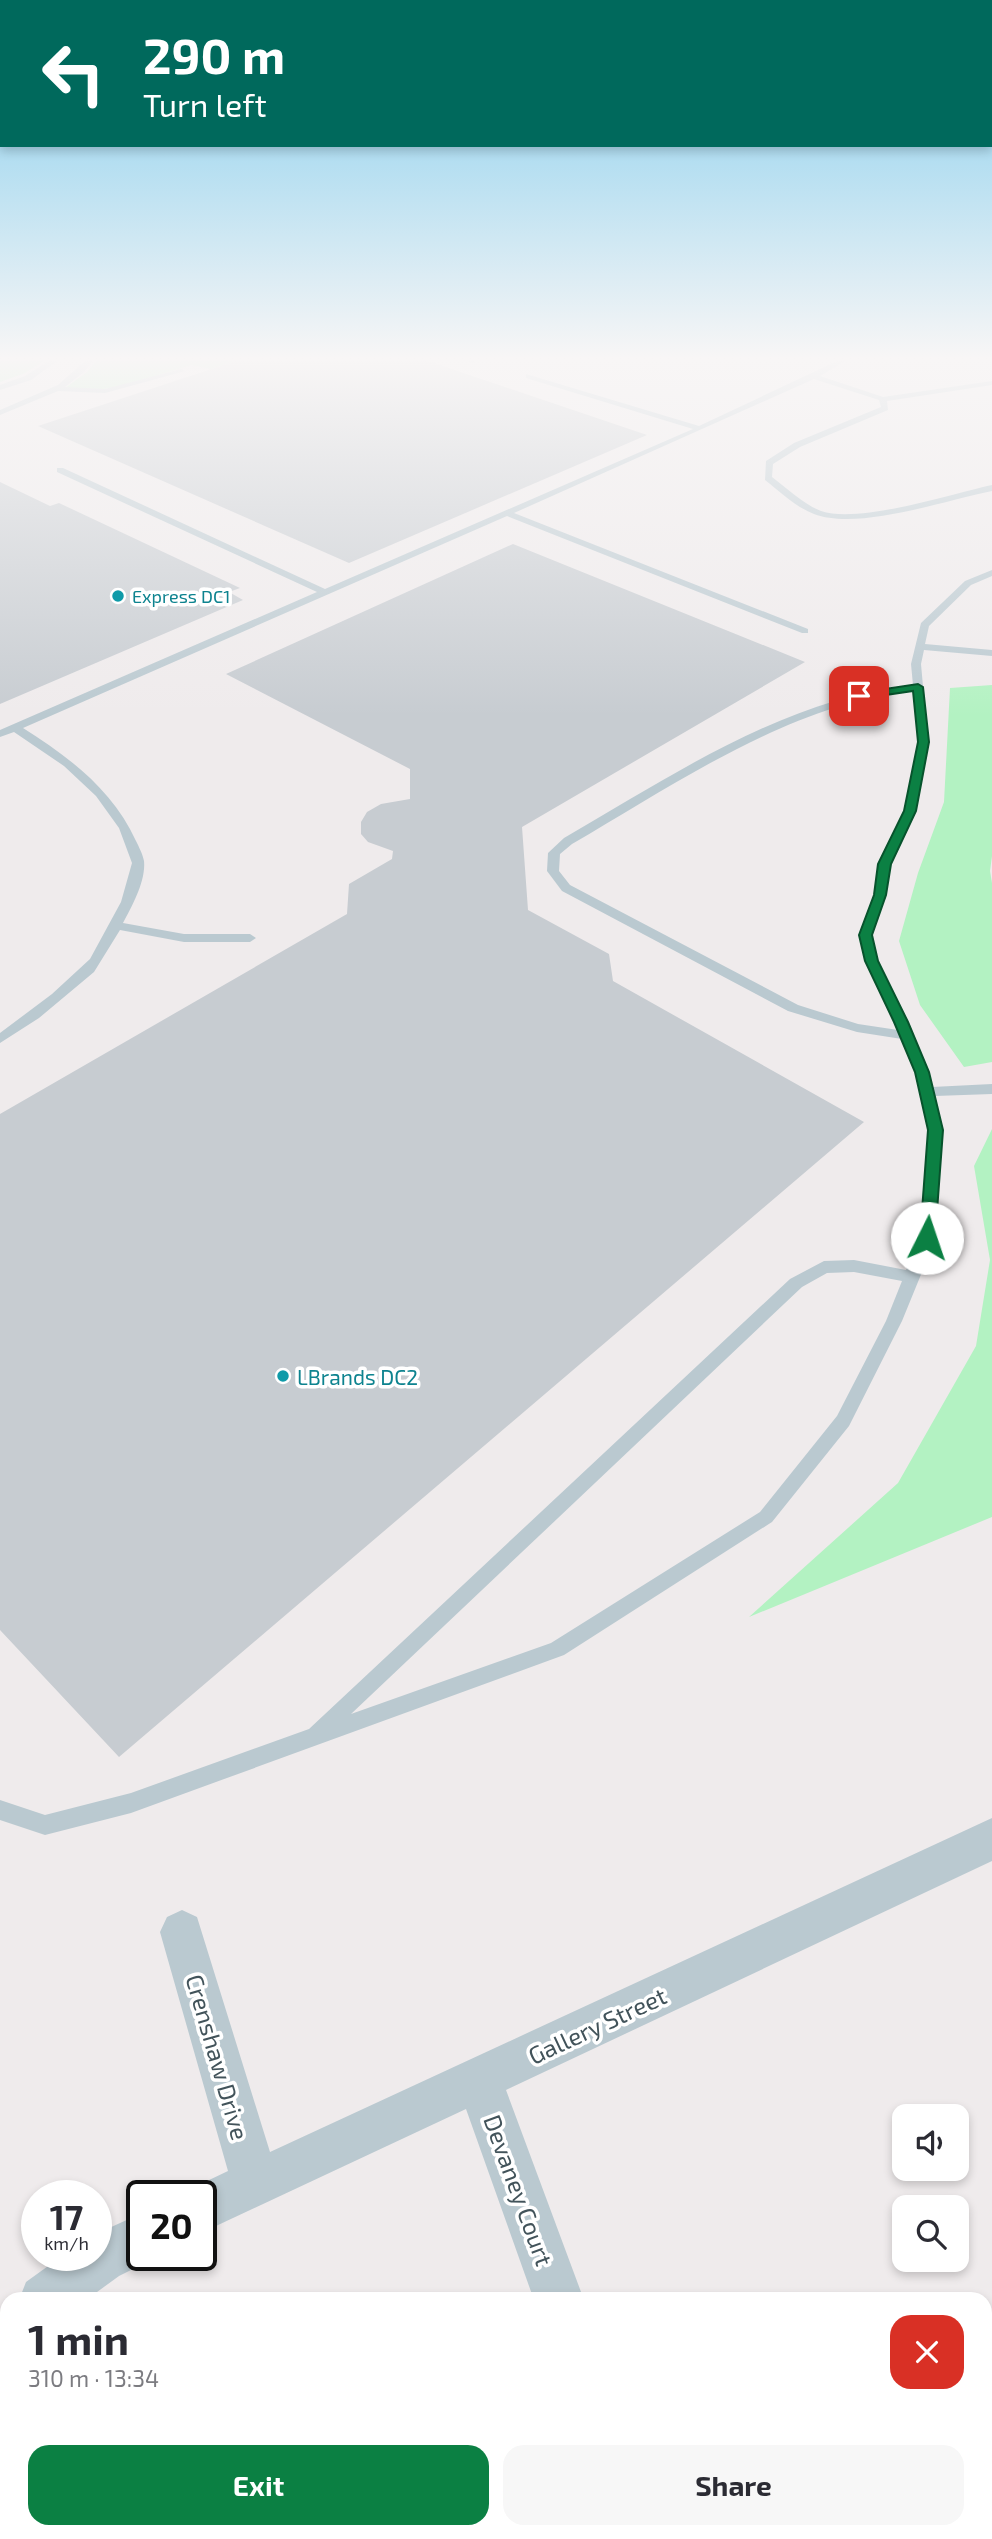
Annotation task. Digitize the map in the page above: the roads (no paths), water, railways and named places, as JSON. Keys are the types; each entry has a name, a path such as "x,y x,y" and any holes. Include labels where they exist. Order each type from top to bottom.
{"street":[{"name":"Gallery Street","path":"217,2201 992,1839"},
{"name":"Crenshaw Drive","path":"182,1932 255,2183"},
{"name":"Devaney Court","path":"479,2080 556,2292"},
{"path":"55,2292 101,2258 126,2246"}],"lane":[{"path":"81,479 325,592"},
{"path":"0,734 582,479"},
{"path":"770,479 803,504 825,515 856,516 992,488"},
{"path":"506,513 805,631"},
{"path":"0,1810 46,1825 131,1803 557,1649 766,1517 844,1421 894,1321 927,1238 935,1130 922,1072 871,961 866,935 880,895 884,864 910,811 923,742 916,664 924,625 968,583 992,573"},
{"path":"919,647 992,653"},
{"path":"906,1036 857,1028 793,1008 566,888 554,871 554,853 568,841 678,777 760,734 844,700 875,692 918,687"},
{"path":"0,1039 91,967 128,904 138,863 127,830 108,800 46,747 15,728"},
{"path":"115,926 184,938 250,938"},
{"path":"926,1092 992,1089"},
{"path":"313,1737 796,1283 824,1267 854,1265 912,1277"}],"place":[{"name":"Express DC1","path":"118,596"},
{"name":"LBrands DC2","path":"283,1376"}]}
